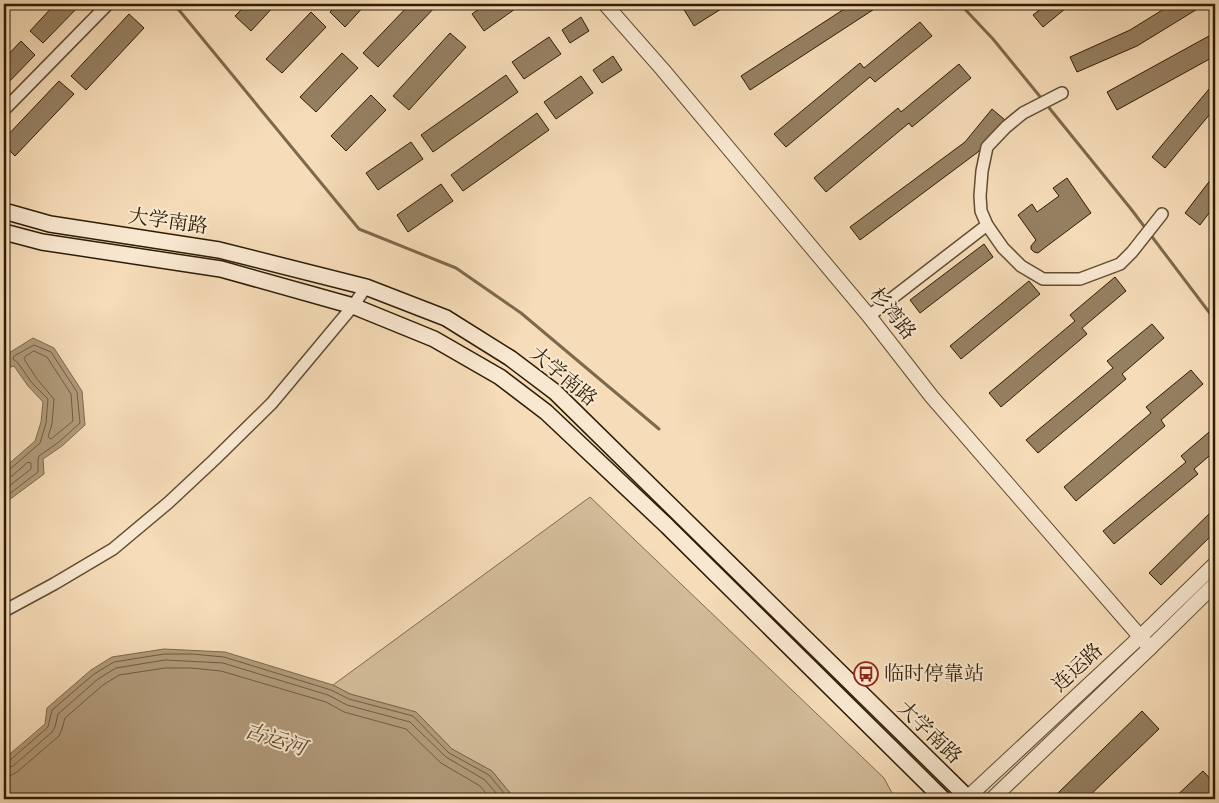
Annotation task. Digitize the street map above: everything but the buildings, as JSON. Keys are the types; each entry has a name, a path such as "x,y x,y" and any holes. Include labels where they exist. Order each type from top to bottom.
{"main road":[{"name":"大学南路","path":"4,211 50,224 219,250 366,287 446,318 510,358 555,392 968,799"},
{"name":"大学南路","path":"4,232 42,242 221,269 353,306 434,339 500,377 546,412 667,526 943,799"}],"street":[{"path":"4,110 108,4"},
{"name":"杉湾路","path":"604,4 663,70 869,316 932,397 1150,648"},
{"path":"1062,93 1023,113 987,147 982,171 981,211 987,225 1004,248 1021,266 1043,279 1080,279 1120,264 1162,214"},
{"path":"869,316 987,225"},
{"path":"4,611 112,549 168,503 272,403 353,306 366,287"},
{"name":"连运路","path":"968,799 1215,564"},
{"name":"连运路","path":"992,799 1215,584"}],"shaded area":[{"path":"590,497 884,778 892,793 898,799 515,799 492,771 452,749 416,712 350,694 333,685"}],"water":[{"path":"33,338 54,348 82,391 85,425 62,446 43,459 44,474 5,503 4,507 4,468 35,441 41,422 43,402 28,386 14,366 4,369 4,356"},
{"name":"古运河","path":"164,649 225,652 333,685 350,694 416,712 452,749 492,771 515,799 4,799 4,759 45,724 47,708 91,670 112,657"}],"waterway":[{"path":"174,4 359,229 456,268 521,313 659,429"},
{"path":"960,4 993,39 1042,99"},
{"path":"1046,104 1131,209 1215,320"}],"place":[{"name":"临时停靠站","path":"866,674"}]}
